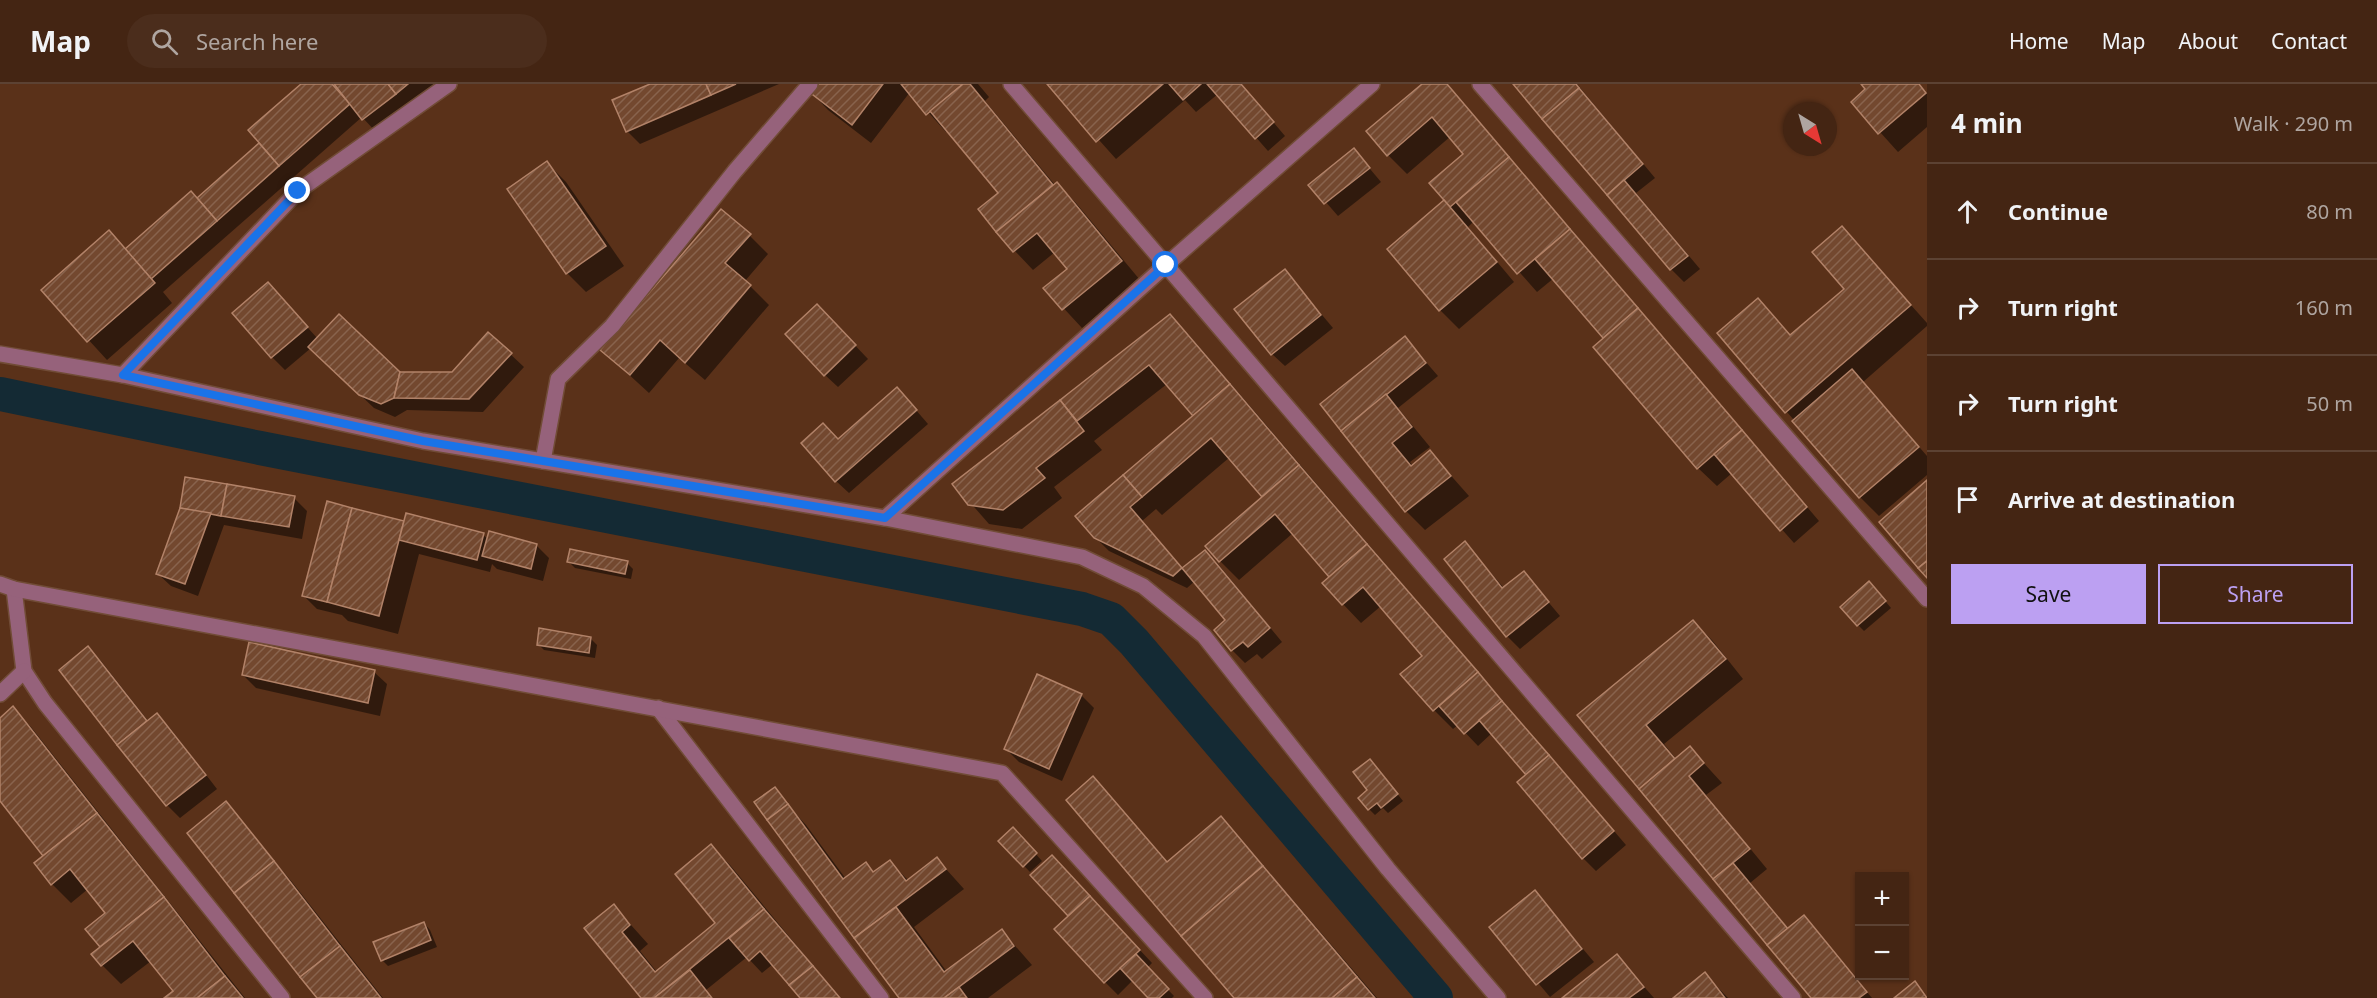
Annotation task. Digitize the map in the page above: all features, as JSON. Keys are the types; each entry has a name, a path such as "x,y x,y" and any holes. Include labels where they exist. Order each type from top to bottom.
{"street":[{"path":"123,375 298,191 449,84"},
{"path":"543,461 558,379 612,326 735,171 810,84"},
{"path":"1011,84 1793,998"},
{"path":"885,518 1166,265 1372,84"},
{"path":"1480,84 1927,599"},
{"path":"0,354 123,375 423,441 885,518 1082,556 1143,586 1204,636 1388,869 1498,998"},
{"path":"282,998 45,703 24,671 7,586 1002,773 1205,998"},
{"path":"0,694 24,671"},
{"path":"658,708 881,998"}],"building":[{"path":"301,84 332,84 350,104 279,166 248,130"},
{"path":"334,84 388,84 396,94 362,120"},
{"path":"388,84 408,84 396,94"},
{"path":"650,84 706,84 711,95 626,132 612,100"},
{"path":"706,84 736,84 711,95"},
{"path":"813,84 883,84 852,125 808,91"},
{"path":"901,84 963,84 926,115"},
{"path":"963,84 970,84 1053,185 996,232 978,209 998,193 930,111"},
{"path":"1047,84 1163,84 1096,142"},
{"path":"1169,84 1201,84 1183,100"},
{"path":"1207,84 1241,84 1274,122 1255,139"},
{"path":"1422,84 1447,84 1509,157 1450,207 1429,183 1463,154 1432,117 1387,156 1366,131"},
{"path":"1513,84 1576,84 1579,88 1542,119"},
{"path":"1861,84 1919,84 1926,93 1878,134 1851,102 1865,89"},
{"path":"1579,88 1643,164 1607,195 1542,119"},
{"path":"259,143 279,166 217,221 197,198"},
{"path":"1354,148 1370,168 1324,204 1308,185"},
{"path":"1509,157 1570,229 1517,274 1456,202"},
{"path":"547,161 606,246 566,274 507,189"},
{"path":"1624,180 1688,256 1670,270 1607,195"},
{"path":"1057,182 1122,261 1062,310 1043,288 1067,269 1037,233 1013,252 996,232"},
{"path":"191,191 217,221 151,279 125,249"},
{"path":"1444,200 1497,262 1439,311 1387,249"},
{"path":"721,209 751,234 725,263 751,285 685,363 660,340 630,375 600,350"},
{"path":"1842,226 1911,305 1785,413 1717,333 1758,298 1790,335 1844,289 1812,252"},
{"path":"1570,229 1638,308 1603,338 1535,259"},
{"path":"109,230 155,283 87,342 41,290"},
{"path":"1285,269 1321,315 1271,355 1234,309"},
{"path":"268,282 308,327 271,358 232,313"},
{"path":"817,304 856,345 824,376 785,334"},
{"path":"1638,308 1742,430 1697,469 1593,347"},
{"path":"339,314 400,372 394,398 381,404 359,395 308,347"},
{"path":"1170,314 1230,384 1193,416 1149,365 1077,421 1060,400"},
{"path":"488,332 512,353 469,399 394,398 400,372 452,372"},
{"path":"1405,336 1426,363 1341,431 1320,404"},
{"path":"1852,369 1919,447 1859,498 1792,421"},
{"path":"1230,384 1299,465 1262,497 1211,438 1142,497 1123,475"},
{"path":"897,387 917,410 835,482 801,443 823,423 838,439"},
{"path":"1386,394 1412,427 1392,443 1411,466 1430,450 1451,476 1405,512 1341,431"},
{"path":"1060,400 1084,431 1036,468 1045,478 1003,510 968,505 952,484"},
{"path":"1742,430 1807,507 1780,531 1714,454"},
{"path":"1299,465 1367,544 1329,577 1275,514 1219,562 1205,546"},
{"path":"1123,475 1142,497 1130,507 1182,568 1173,576 1094,538 1075,516"},
{"path":"185,477 227,484 221,516 180,508"},
{"path":"1927,480 1927,561 1918,568 1879,522"},
{"path":"227,484 295,496 289,527 221,516"},
{"path":"327,501 352,508 327,602 302,596"},
{"path":"180,508 211,513 185,584 156,574"},
{"path":"352,508 404,521 379,616 327,602"},
{"path":"406,513 484,533 477,560 399,540"},
{"path":"489,531 537,544 531,569 482,556"},
{"path":"1465,541 1502,588 1524,571 1549,602 1506,637 1444,559"},
{"path":"1367,544 1478,672 1433,711 1400,674 1422,656 1363,587 1342,605 1322,583"},
{"path":"570,549 628,561 625,574 567,562"},
{"path":"1205,550 1270,628 1248,647 1243,642 1231,651 1214,630 1225,620 1182,568"},
{"path":"1927,561 1927,578 1918,568"},
{"path":"1869,581 1886,601 1857,626 1840,607"},
{"path":"1693,620 1726,659 1646,725 1675,759 1639,789 1577,715"},
{"path":"539,628 591,637 589,653 537,645"},
{"path":"249,642 375,670 368,703 242,675"},
{"path":"88,646 147,721 117,745 59,670"},
{"path":"1478,672 1502,701 1464,734 1439,706"},
{"path":"1037,674 1082,694 1049,769 1004,749"},
{"path":"1502,701 1549,755 1526,775 1479,720"},
{"path":"13,706 97,813 43,856 0,801 0,718"},
{"path":"157,713 206,775 166,806 117,745"},
{"path":"1690,746 1704,763 1689,776 1750,849 1713,879 1639,789"},
{"path":"1549,755 1614,831 1582,859 1517,782"},
{"path":"1370,759 1398,794 1381,808 1377,803 1368,810 1358,798 1367,790 1353,772"},
{"path":"1093,776 1167,862 1221,816 1263,866 1181,936 1066,800"},
{"path":"775,787 788,804 767,820 754,802"},
{"path":"226,801 274,861 234,893 187,833"},
{"path":"788,804 843,879 866,862 873,872 890,860 906,881 937,857 946,869 854,938 767,820"},
{"path":"97,813 164,897 100,947 85,929 105,913 70,869 51,885 34,863"},
{"path":"1013,827 1037,853 1023,867 998,841"},
{"path":"711,844 764,909 654,998 641,998 584,928 614,904 630,925 622,932 655,972 715,923 675,874"},
{"path":"1052,855 1090,896 1068,916 1030,875"},
{"path":"274,861 340,946 300,977 234,893"},
{"path":"1733,863 1788,929 1767,945 1713,879"},
{"path":"1263,866 1357,977 1332,998 1234,998 1181,936"},
{"path":"1535,890 1582,949 1536,985 1489,927"},
{"path":"1090,896 1140,950 1104,983 1054,929"},
{"path":"164,897 225,976 197,998 164,998 173,991 133,941 101,966 91,954"},
{"path":"896,907 944,972 1002,929 1014,946 944,998 899,998 854,938"},
{"path":"764,909 813,966 789,985 760,951 749,961 729,938"},
{"path":"1804,915 1867,992 1859,998 1811,998 1767,945"},
{"path":"424,922 431,940 381,961 373,942"},
{"path":"340,946 381,998 317,998 300,977"},
{"path":"1136,954 1169,989 1159,998 1148,998 1120,968"},
{"path":"1617,954 1644,987 1629,998 1562,998"},
{"path":"813,966 840,998 800,998 789,985"},
{"path":"690,970 712,998 654,998"},
{"path":"1705,972 1725,998 1673,998"},
{"path":"225,976 243,998 197,998"},
{"path":"1357,977 1375,998 1332,998"},
{"path":"1915,981 1927,998 1894,998"},
{"path":"959,987 967,998 944,998"}],"waterway":[{"path":"0,394 260,448 1082,609 1111,619 1134,642 1436,998"}],"route":[{"path":"298,191 123,375 423,441 885,518 1166,265"}]}
